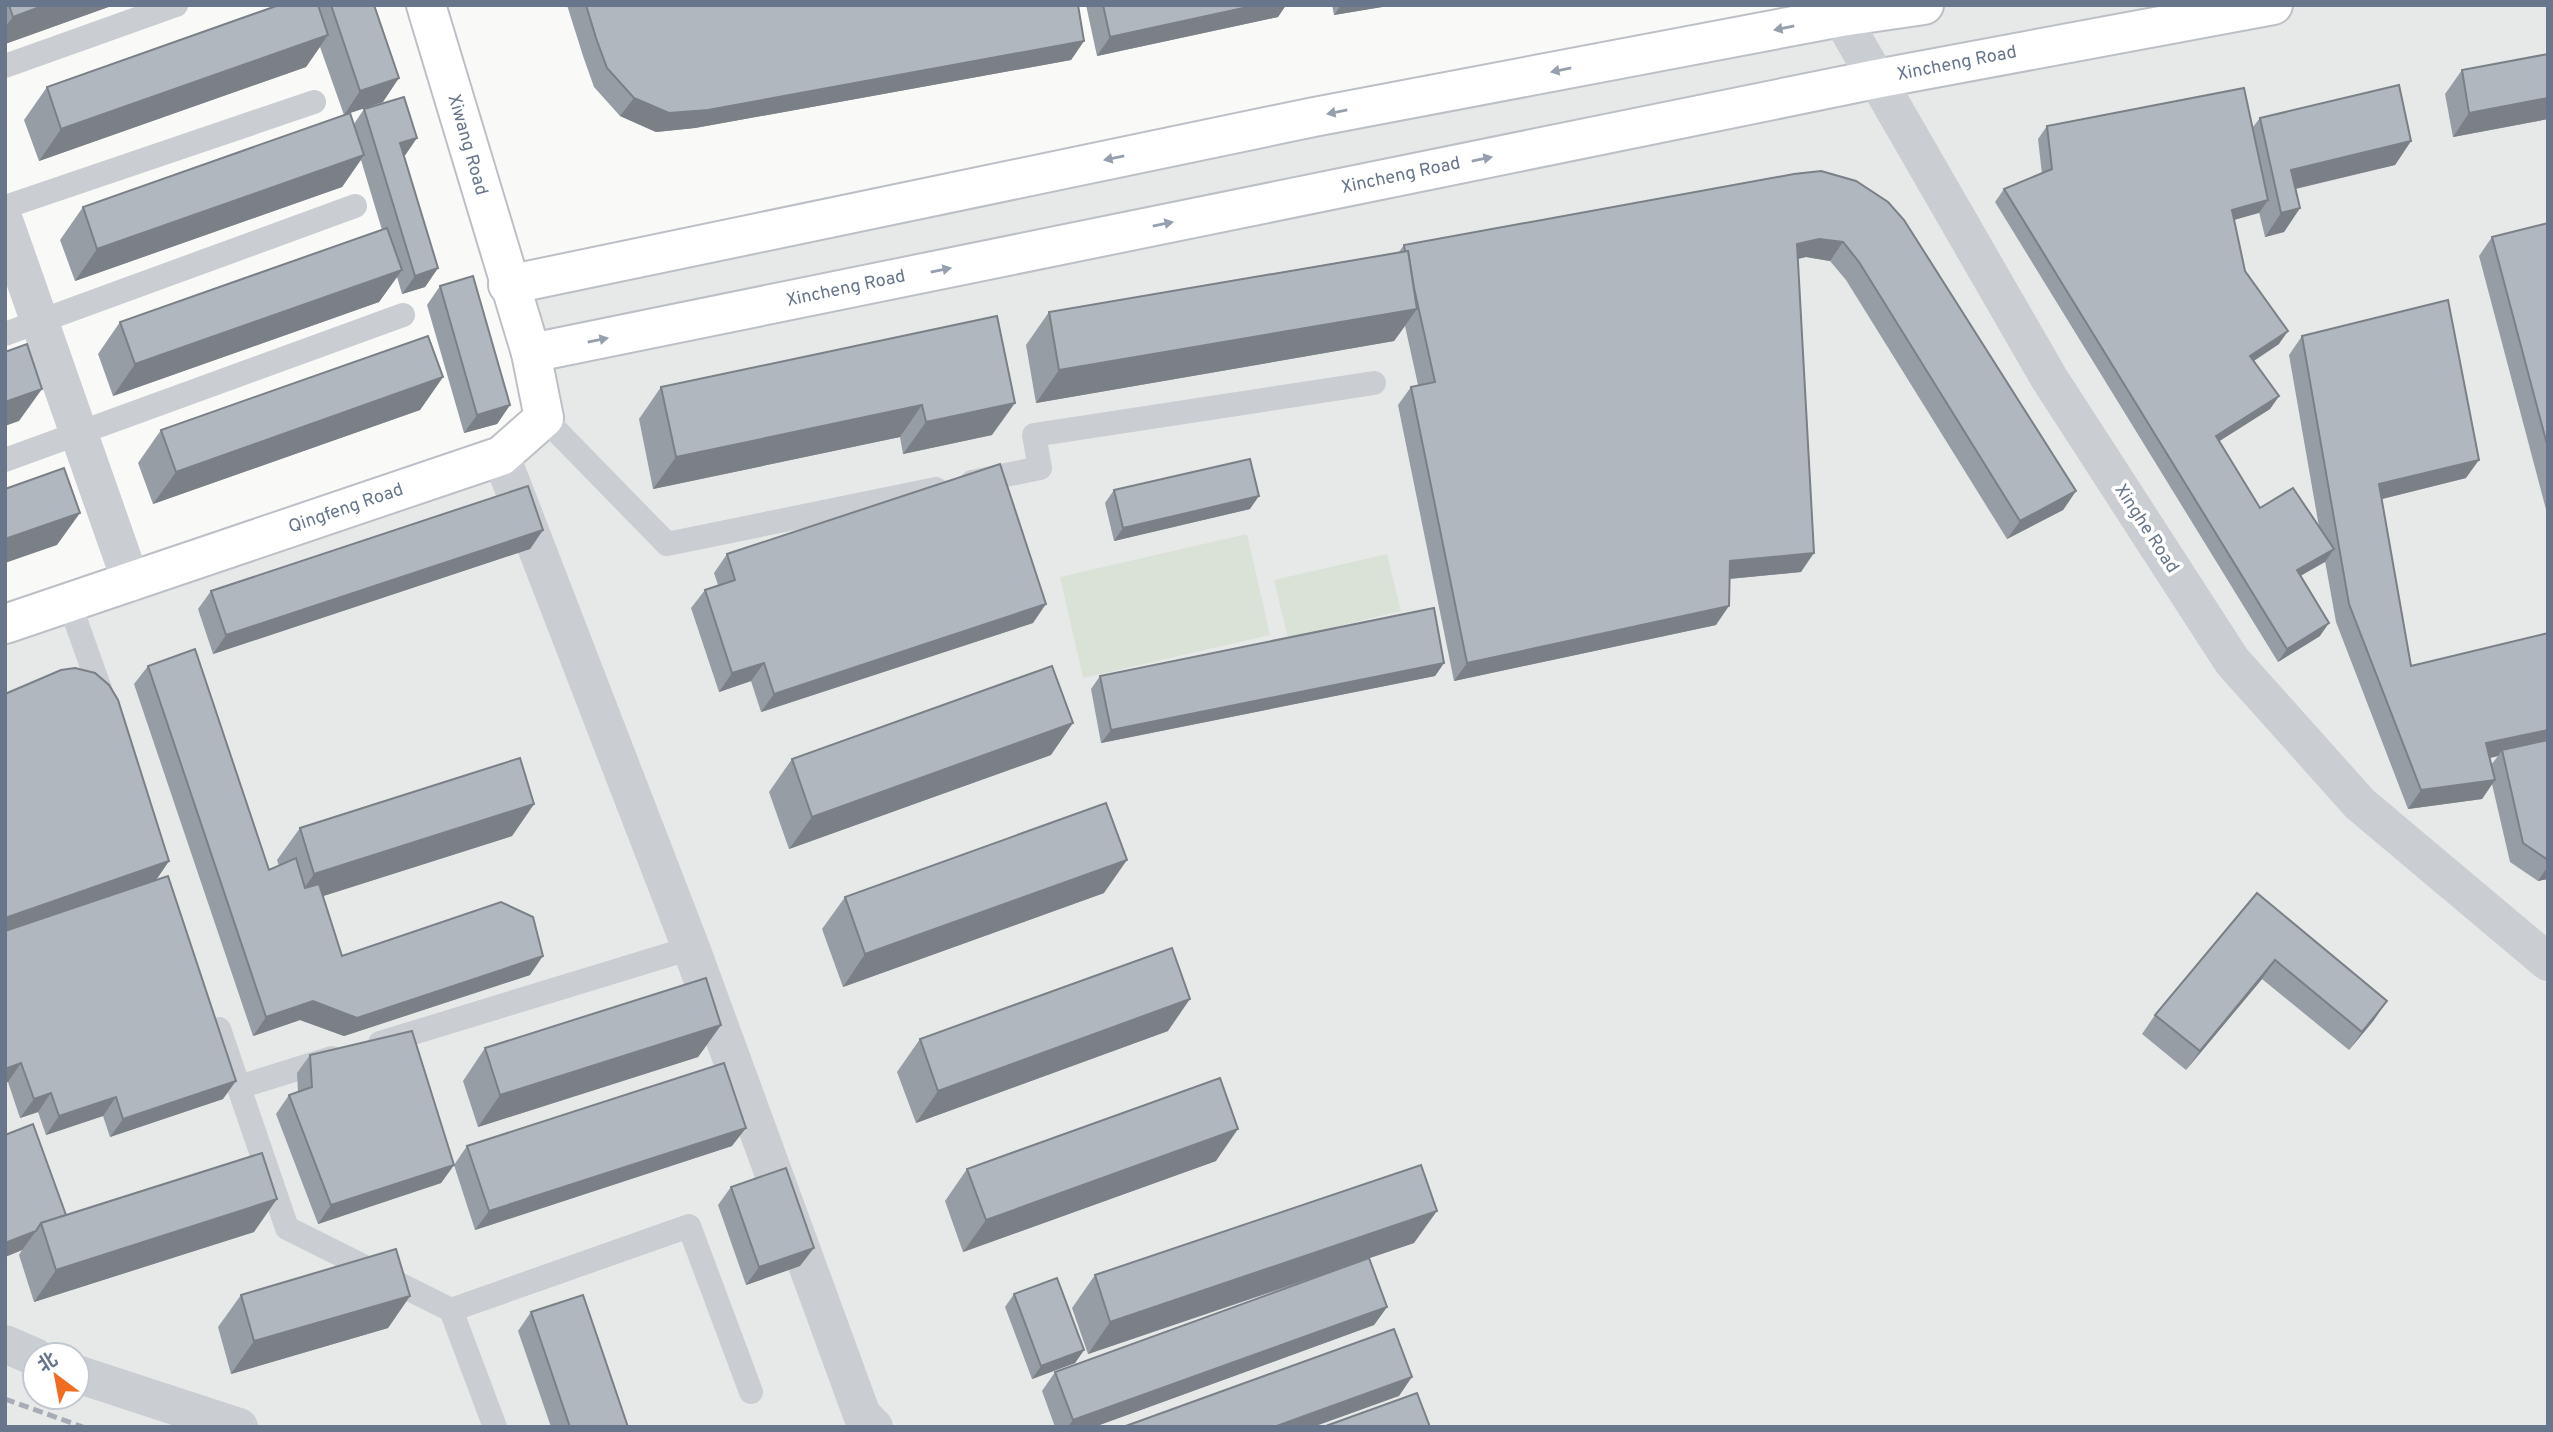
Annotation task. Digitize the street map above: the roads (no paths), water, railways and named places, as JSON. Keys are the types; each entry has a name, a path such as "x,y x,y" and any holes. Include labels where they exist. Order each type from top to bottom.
{"main road":[{"name":"Xiwang Road","path":"426,5 508,285"},
{"path":"544,418 531,353 508,285 1314,117 1840,11 1924,5"},
{"name":"Xincheng Road","path":"531,353 1876,79 2273,5"},
{"name":"Qingfeng Road","path":"5,624 501,456 544,418"}],"street":[{"name":"Xinghe Road","path":"1840,11 1876,79 2049,378 2232,662 2360,804 2548,962"},
{"path":"5,223 22,328 79,433 131,582"},
{"path":"501,456 691,948 862,1415 874,1427"},
{"path":"91,1379 239,1427"}],"lane":[{"path":"5,66 176,5"},
{"path":"5,207 314,102"},
{"path":"22,328 355,206"},
{"path":"5,460 403,315"},
{"path":"544,418 667,544 1040,468 1034,435 1374,383"},
{"path":"69,602 111,720"},
{"path":"239,1087 691,948"},
{"path":"212,1008 287,1228 451,1311 495,1427"},
{"path":"451,1311 689,1226 751,1392"}],"railway":[{"path":"5,1399 83,1427"}]}
